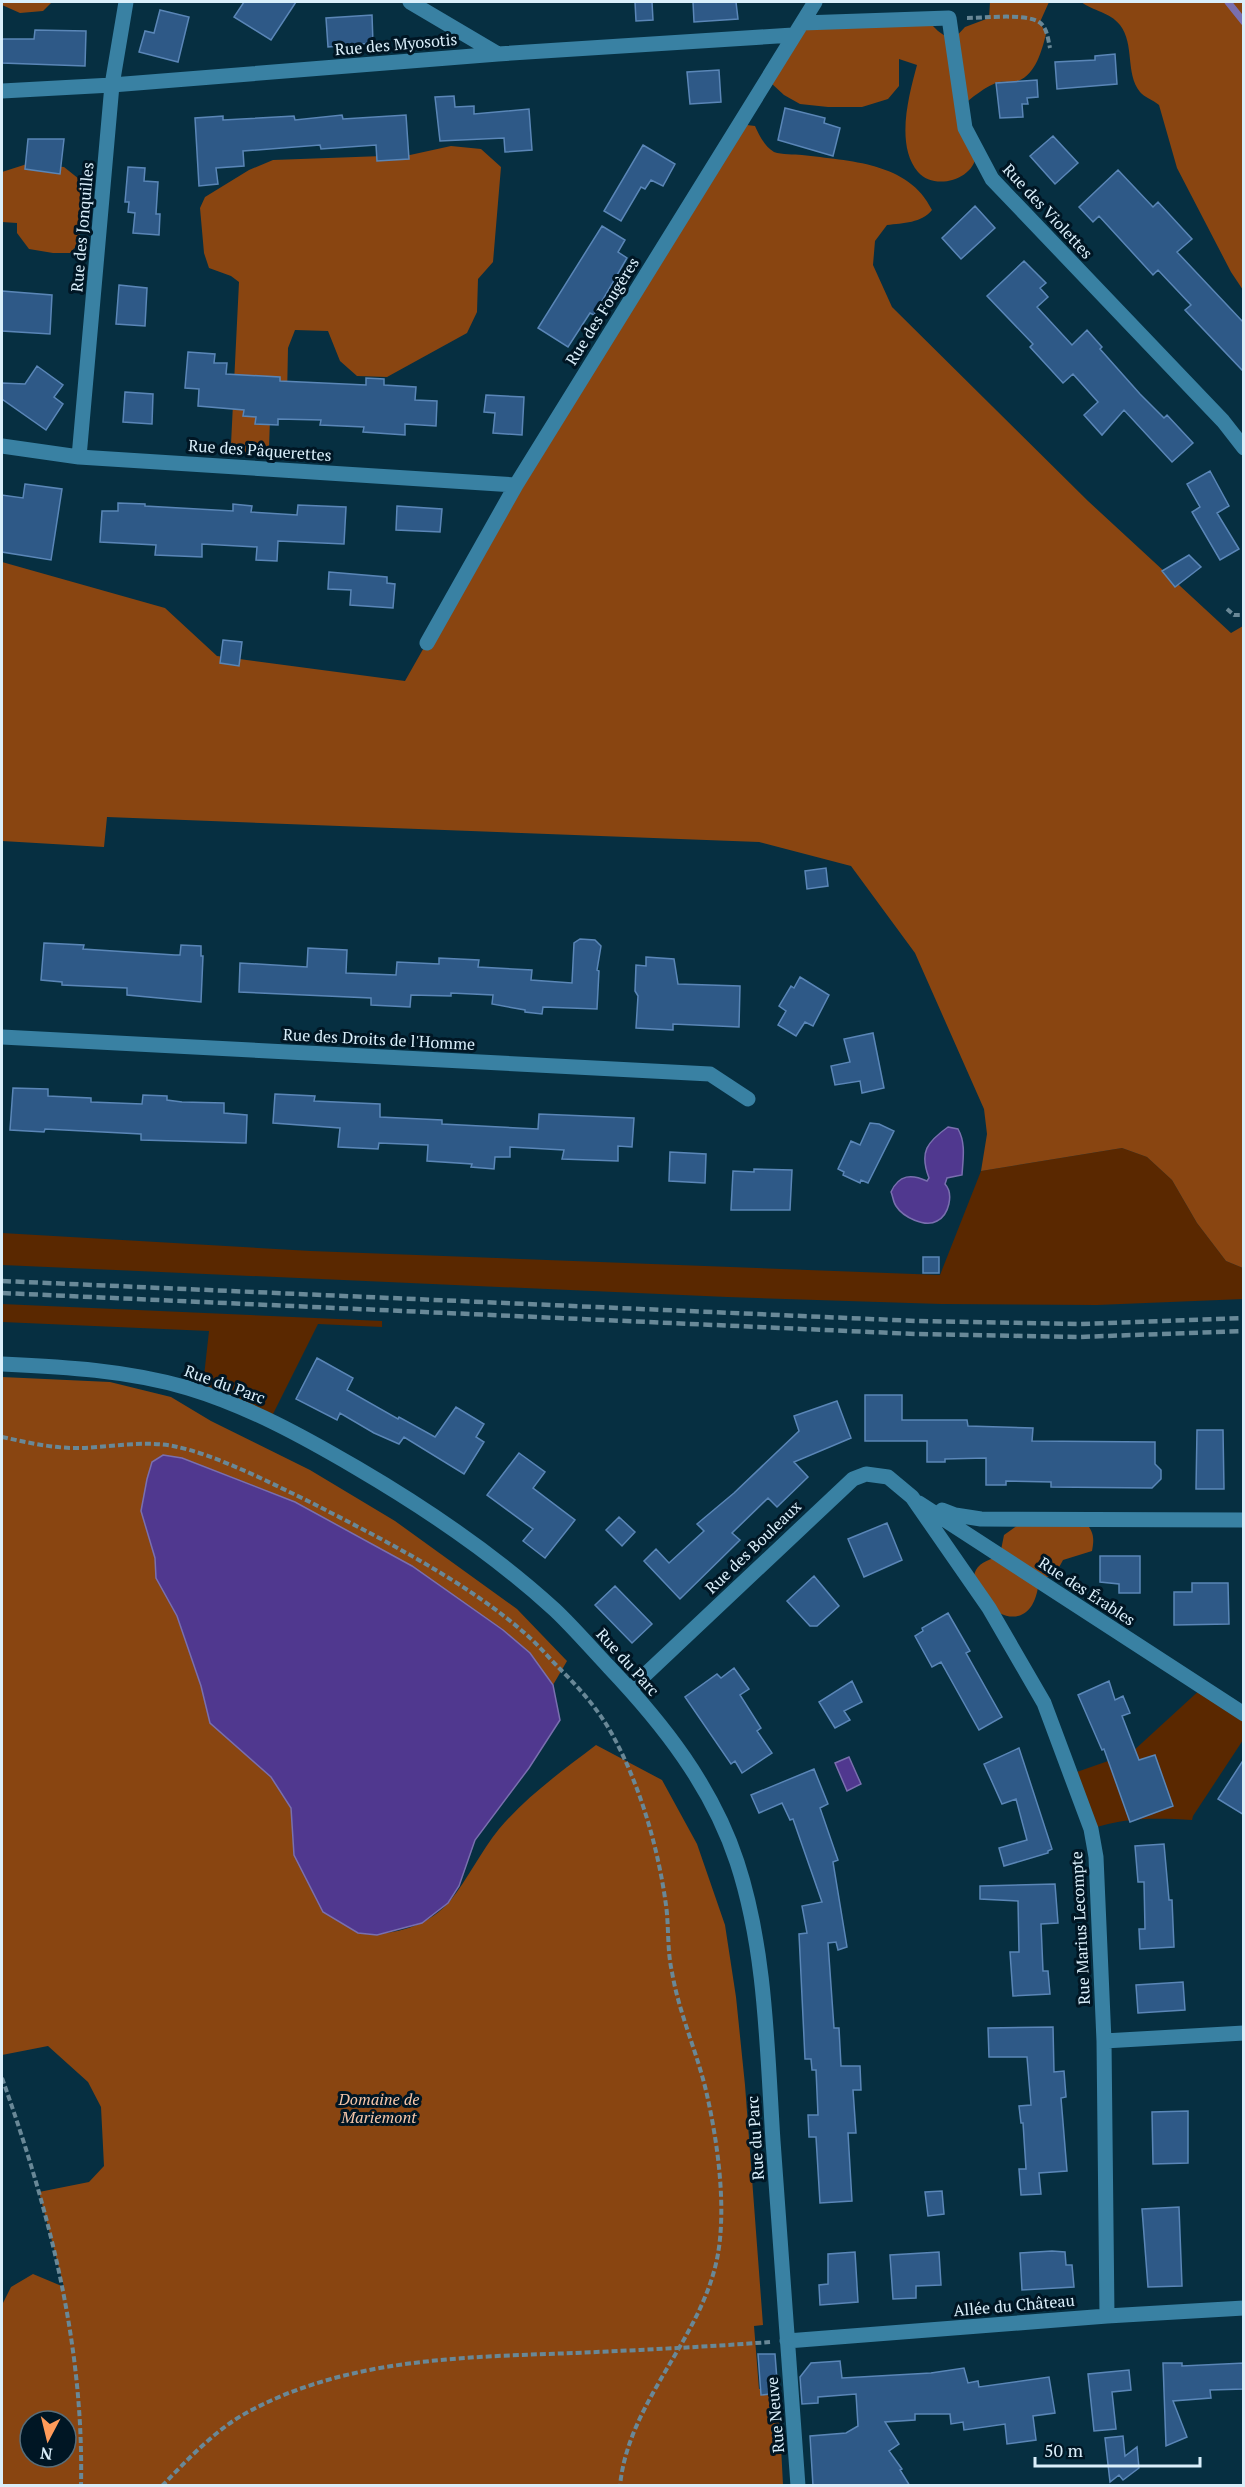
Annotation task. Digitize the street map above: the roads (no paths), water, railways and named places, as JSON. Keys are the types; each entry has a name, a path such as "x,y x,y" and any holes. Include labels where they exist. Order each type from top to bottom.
{"street":[{"name":"Rue des Jonquilles","path":"79,457 112,85 126,2"},
{"path":"410,2 498,54"},
{"name":"Rue des Fougères","path":"427,643 516,485 815,2"},
{"name":"Rue des Violettes","path":"797,29 949,18 964,128 992,178 1223,421 1244,448"},
{"name":"Rue des Myosotis","path":"2,91 112,85 797,29"},
{"name":"Rue des Pâquerettes","path":"2,446 79,457 516,485"},
{"name":"Rue des Droits de l'Homme","path":"2,1037 710,1074 748,1100"},
{"name":"Rue du Parc","path":"2,1364 128,1373 190,1389 270,1420 387,1486 506,1567 557,1612 630,1689 681,1751 729,1837 754,1932 765,2027 787,2341"},
{"name":"Rue des Bouleaux","path":"630,1689 854,1479 866,1474 888,1477 912,1497 964,1570"},
{"name":"Rue des Bouleaux","path":"912,1497 968,1518 1244,1520"},
{"name":"Rue des Érables","path":"912,1497 1244,1714"},
{"name":"Rue Marius Lecompte","path":"964,1570 1044,1703 1091,1829 1096,1857 1104,2041 1107,2316"},
{"path":"1104,2041 1244,2034"},
{"name":"Allée du Château","path":"787,2341 1107,2316 1244,2308"},
{"name":"Rue Neuve","path":"787,2341 798,2486"}],"waterway":[{"path":"1228,2 1244,22"}],"railway":[{"path":"2,1281 916,1321 1080,1324 1244,1318"},
{"path":"2,1293 915,1334 1078,1337 1244,1331"}],"park label":[{"name":"Domaine de Mariemont","path":"379,2108"}]}
